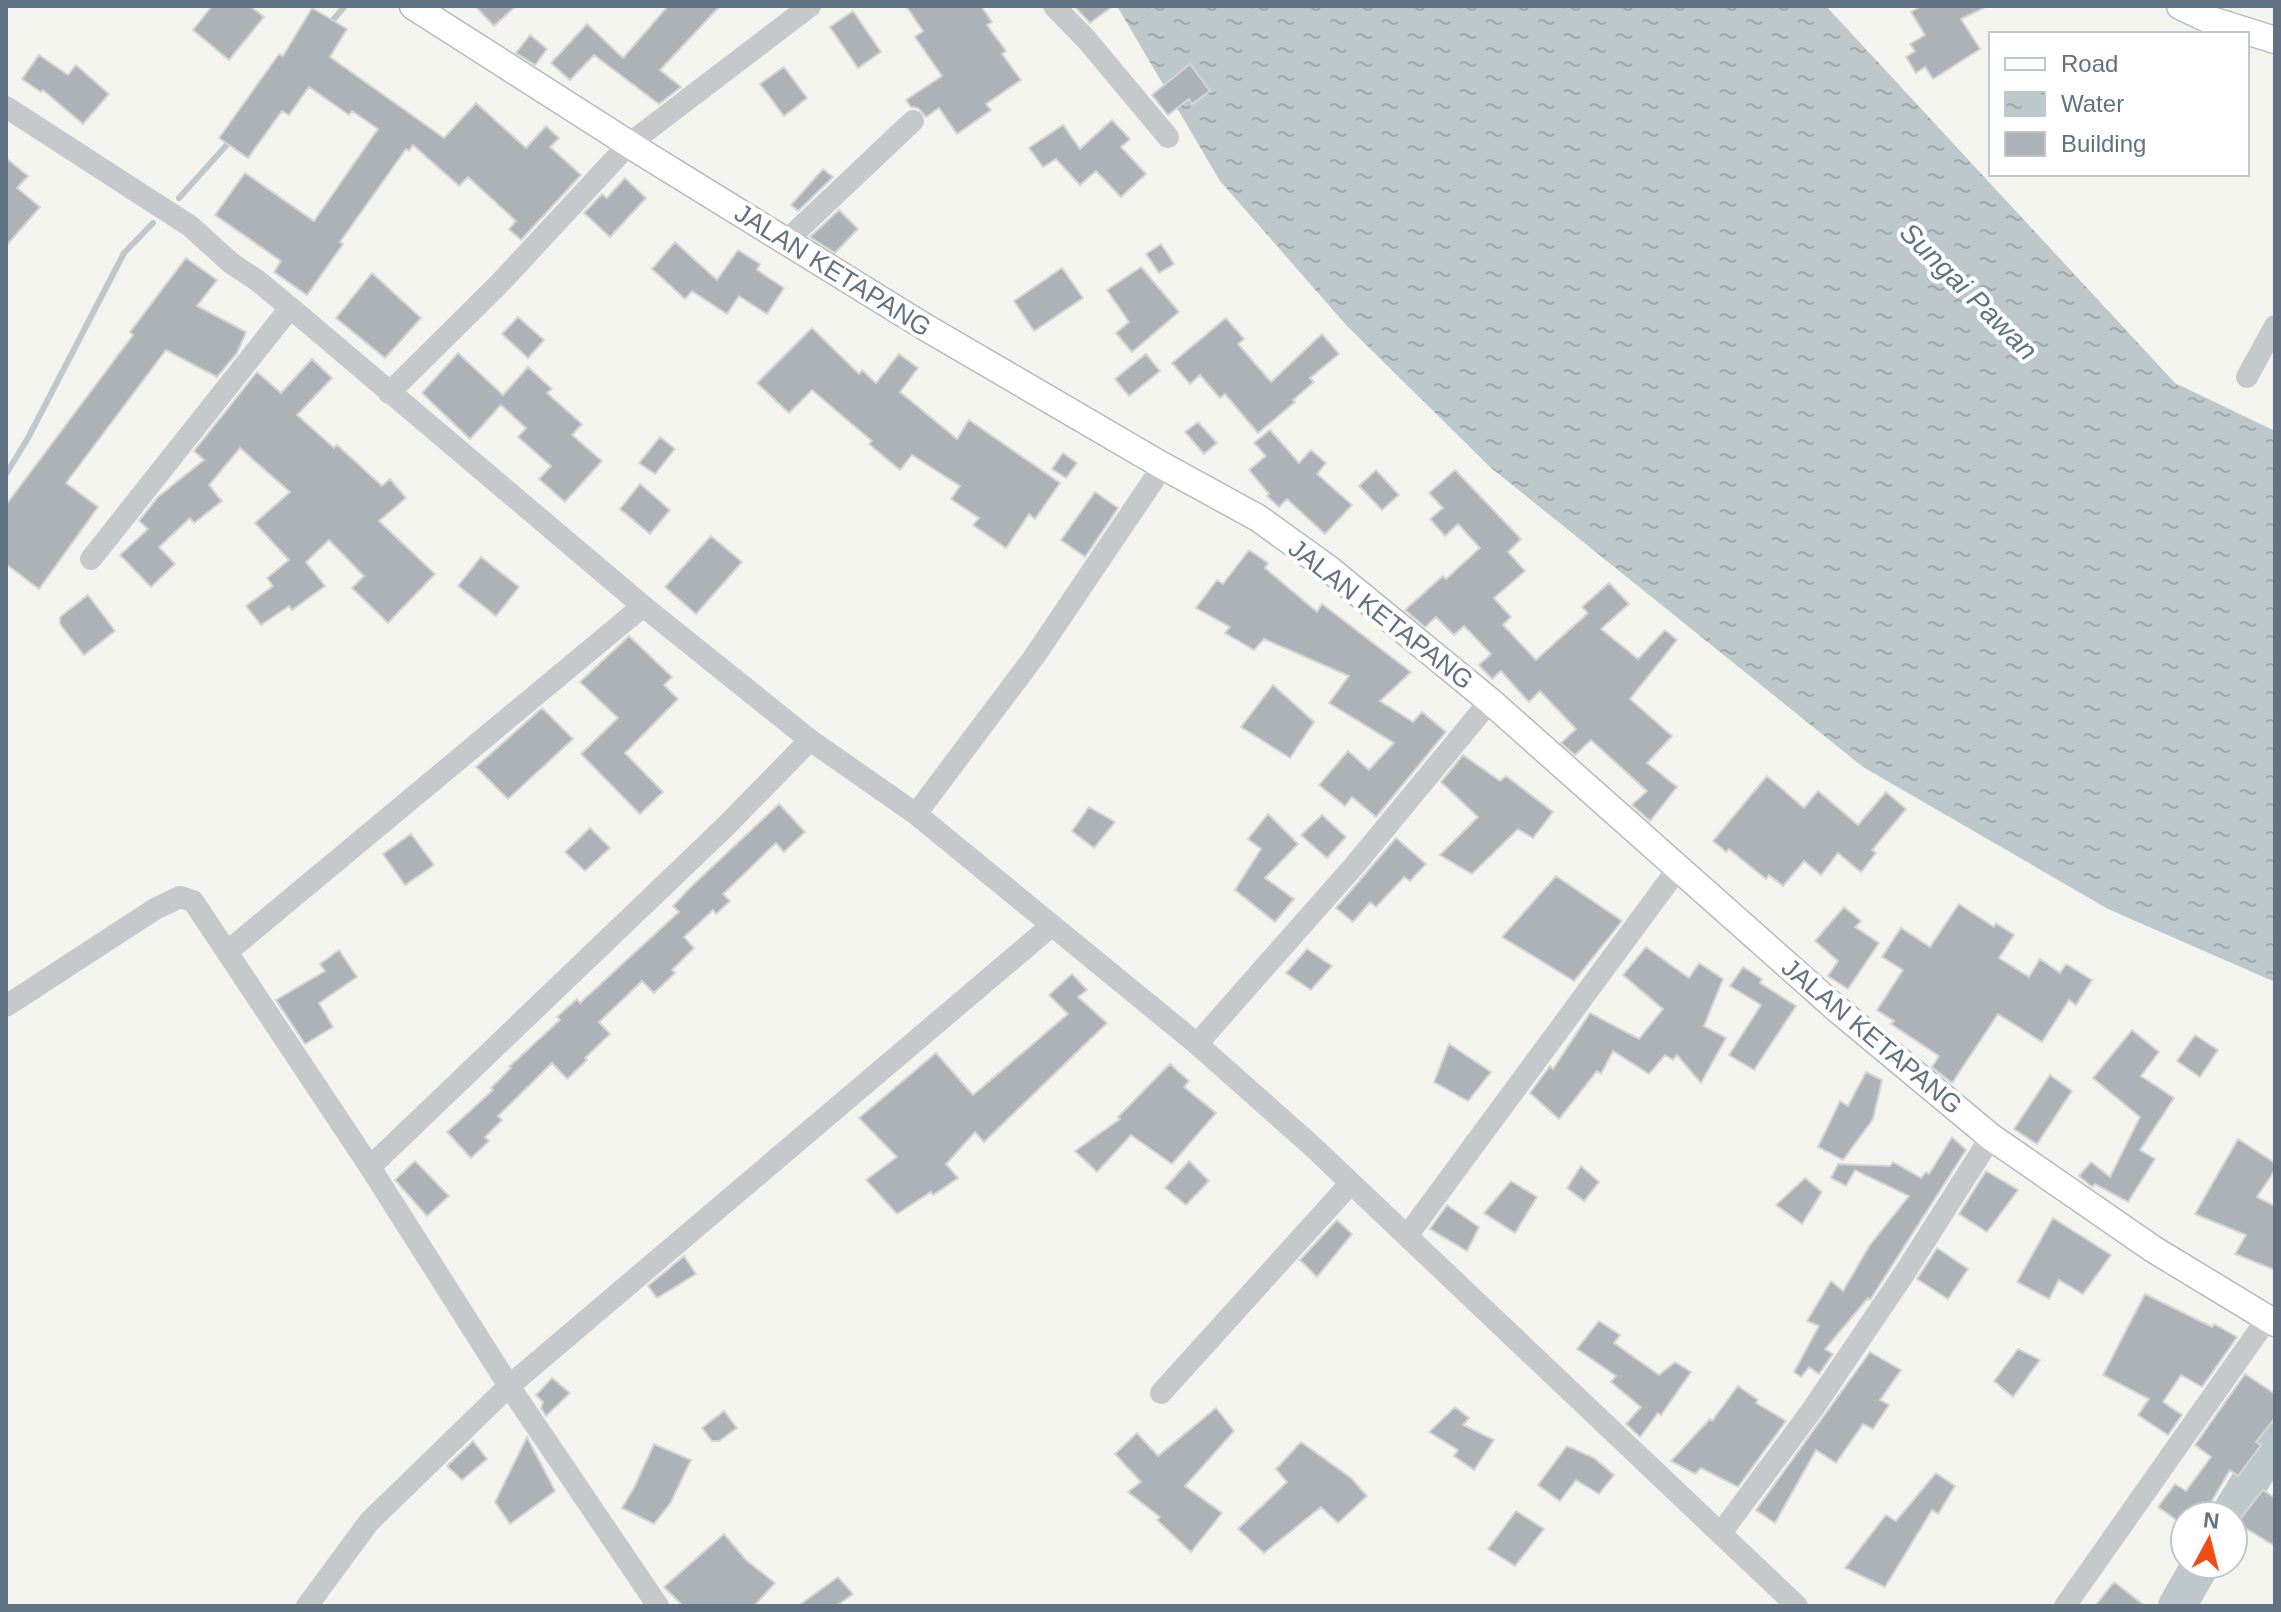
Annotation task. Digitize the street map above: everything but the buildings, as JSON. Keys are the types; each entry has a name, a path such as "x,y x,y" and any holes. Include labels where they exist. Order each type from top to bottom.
{"main road":[{"name":"JALAN KETAPANG","path":"413,6 925,327 1258,518 1329,569 1490,701 1837,1009 1991,1137 2153,1249 2271,1321"},
{"path":"2180,6 2205,18 2275,40"}],"street":[{"path":"389,393 501,282 629,144 810,6"},
{"path":"1054,6 1086,39 1168,137"},
{"path":"6,107 190,226 643,606 810,740 916,814 1197,1044 1312,1146 1797,1606"},
{"path":"786,241 913,121"},
{"path":"91,559 290,308"},
{"path":"2247,377 2275,326"},
{"path":"916,814 1034,657 1163,466"},
{"path":"227,952 643,606"},
{"path":"1197,1044 1354,866 1490,701"},
{"path":"370,1167 727,825 810,740"},
{"path":"1407,1236 1679,867"},
{"path":"6,1006 155,909 180,897 193,901 370,1167 509,1386 658,1606"},
{"path":"307,1606 369,1522 509,1386 1051,926"},
{"path":"1721,1533 1812,1410 1991,1137"},
{"path":"1161,1393 1350,1184"},
{"path":"2065,1606 2271,1321"}],"water":[{"name":"Sungai Pawan","path":"1117,6 1826,6 2175,383 2275,431 2275,982 2108,909 1863,767 1490,467 1347,326 1220,181"}],"waterway":[{"path":"328,26 345,6"},
{"path":"179,198 233,138"},
{"path":"6,474 28,438 124,253 153,223"},
{"path":"2239,1500 2275,1441"},
{"path":"2177,1606 2192,1580"}]}
